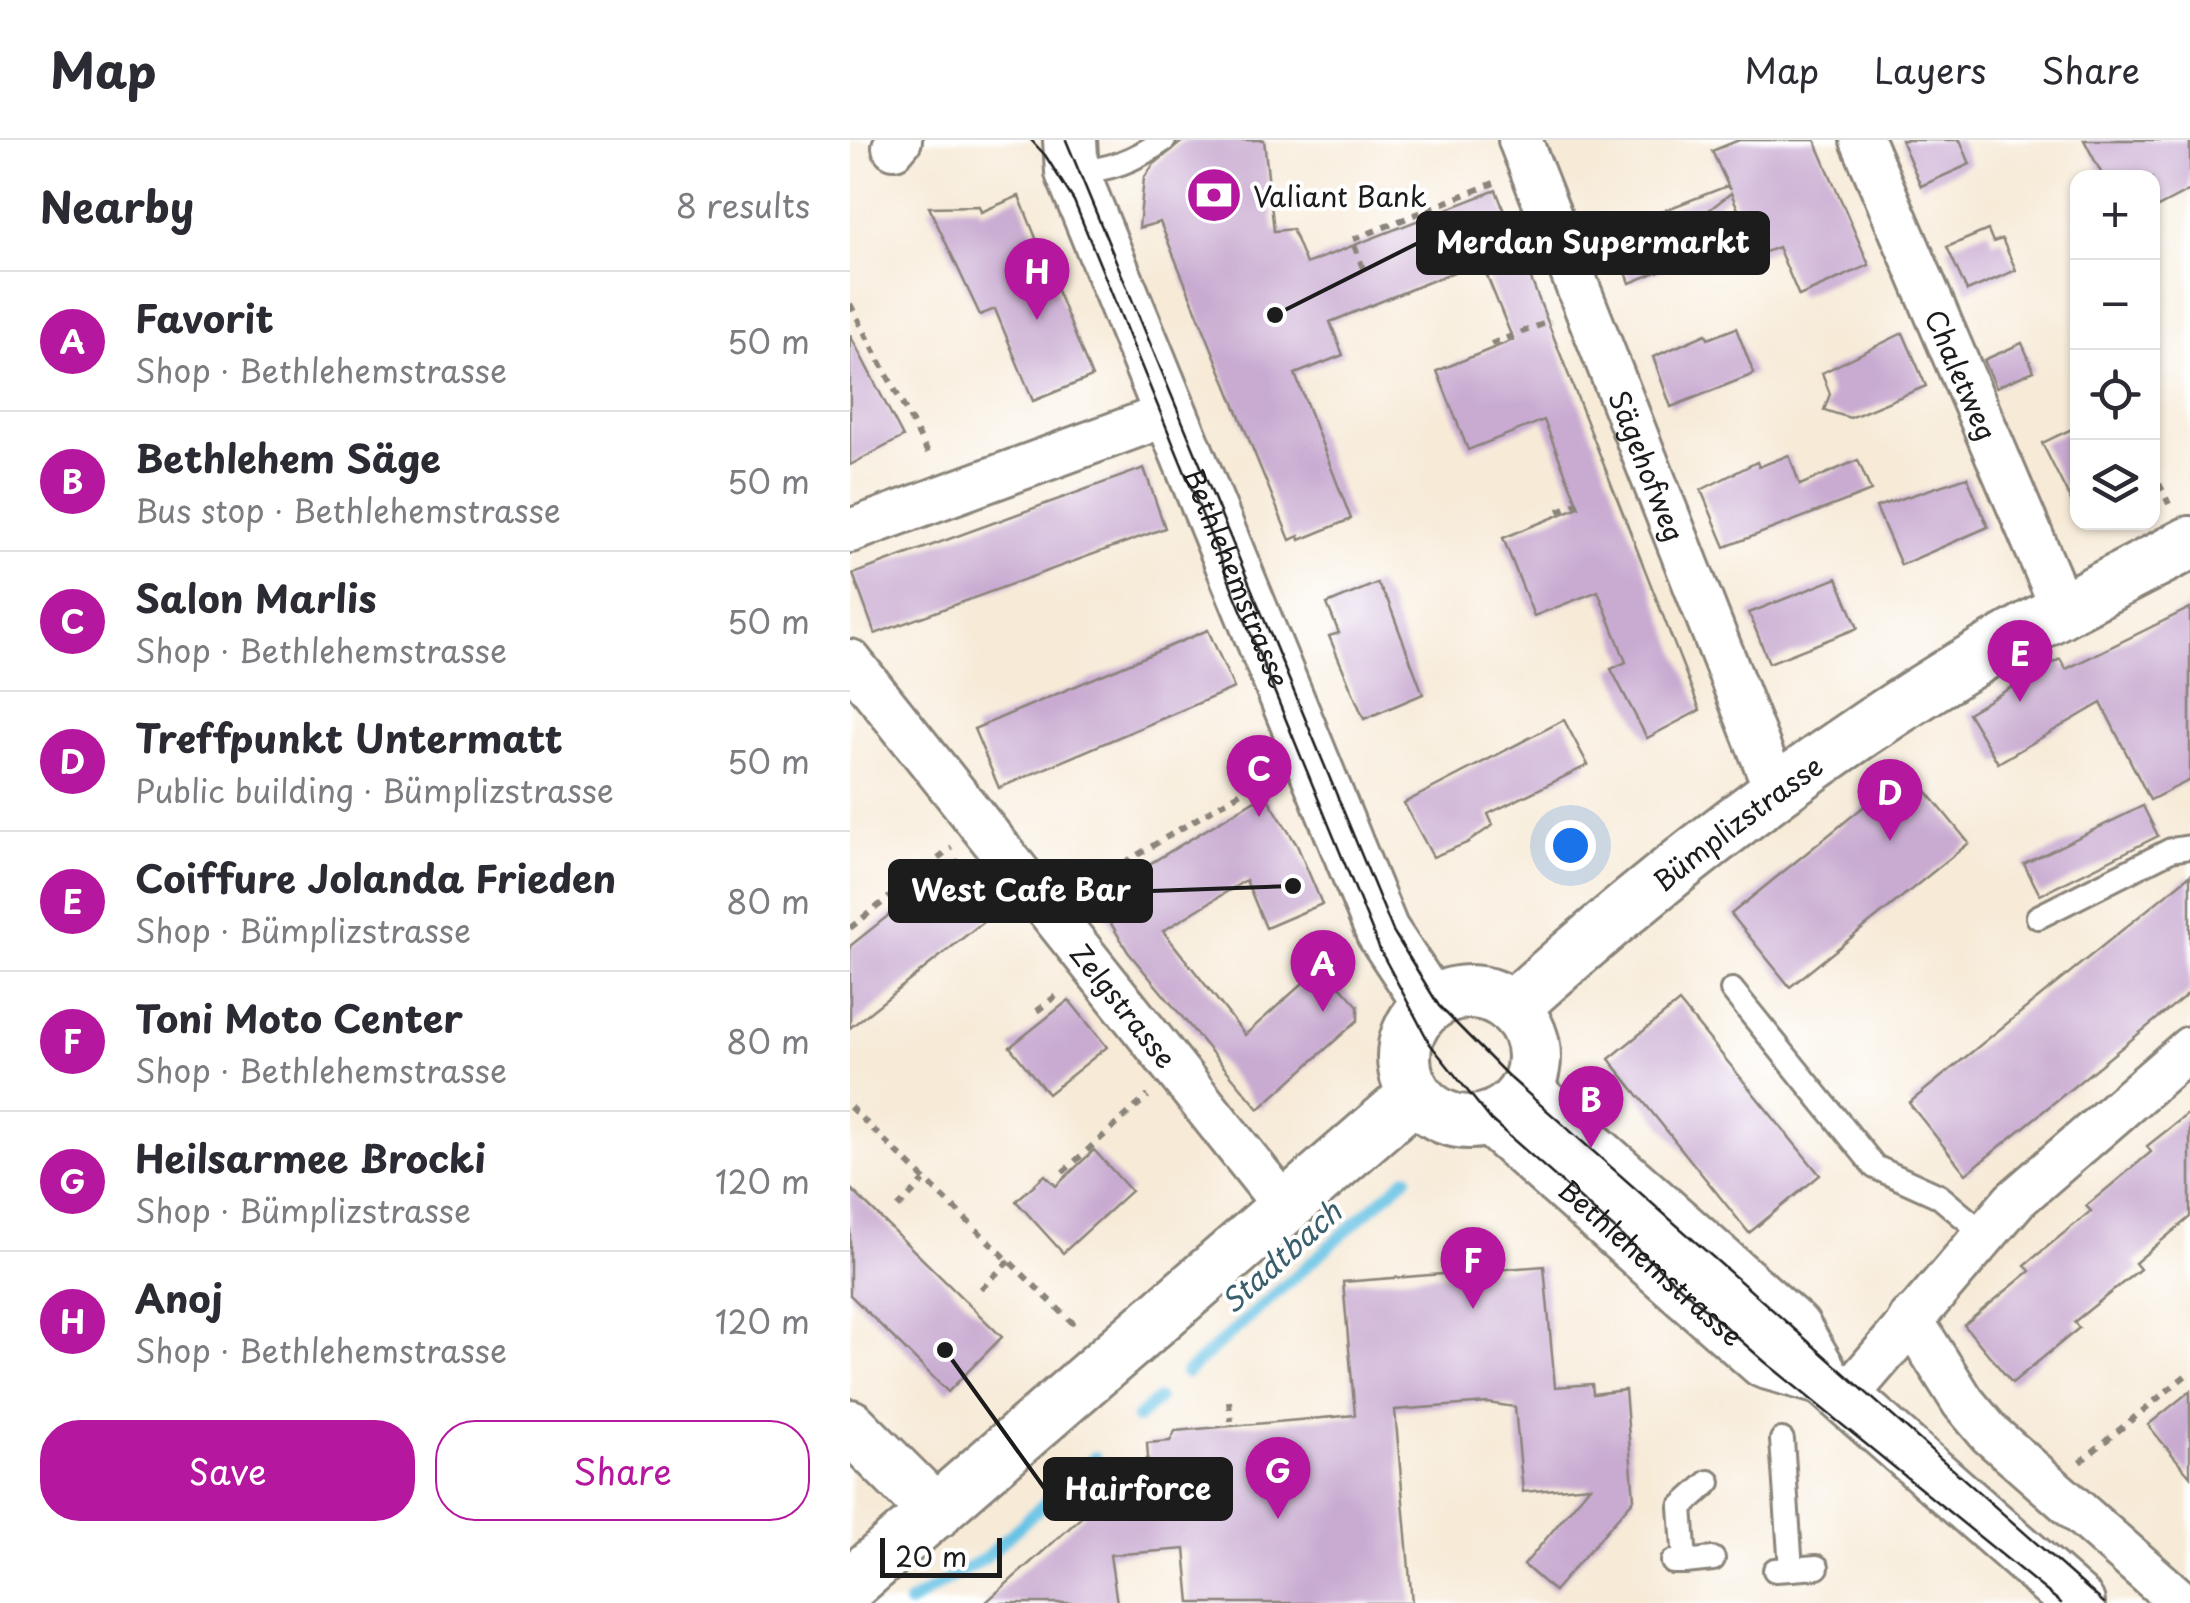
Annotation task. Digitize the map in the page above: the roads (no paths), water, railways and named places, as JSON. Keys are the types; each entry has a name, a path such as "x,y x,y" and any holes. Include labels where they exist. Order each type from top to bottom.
{"street":[{"name":"Chaletweg","path":"1862,140 2063,610"},
{"name":"Sägehofweg","path":"1526,154 1776,791"},
{"name":"Bethlehemstrasse","path":"1071,156 1170,414 1382,930 1430,1004"},
{"path":"850,530 1170,414"},
{"name":"Bümplizstrasse","path":"1512,1008 1660,879 1776,791 1912,699 2063,610 2184,531"},
{"name":"Zelgstrasse","path":"850,661 1286,1208"},
{"path":"1462,992 1497,997 1512,1008 1524,1021 1535,1054 1508,1105 1458,1122 1441,1117 1415,1095 1404,1064 1404,1046 1416,1018 1430,1004 1462,992"},
{"path":"1834,1388 1910,1318 1983,1234 2054,1163 2190,1048"},
{"path":"850,1585 1415,1095"},
{"name":"Bethlehemstrasse","path":"1508,1105 1794,1328 1834,1388 2078,1603"},
{"path":"1910,1318 1963,1402 1990,1434 2182,1603"},
{"path":"850,1426 936,1512"}],"lane":[{"path":"1071,156 1138,158 1164,140"},
{"path":"2038,917 2171,850 2190,848"},
{"path":"1732,990 1875,1167 1938,1196 1983,1234"},
{"path":"1782,1440 1783,1569 1818,1566"},
{"path":"1709,1482 1681,1507 1679,1562 1713,1560"}],"waterway":[{"name":"Stadtbach","path":"1186,1373 1407,1177"},
{"name":"Stadtbach","path":"1137,1418 1158,1399"},
{"name":"Stadtbach","path":"909,1603 985,1558 1095,1457"}],"tram line":[{"path":"1031,140 1074,201 1380,950 1430,1044 1491,1120 1765,1362 2061,1603"},
{"path":"1066,140 1393,931 1439,1006 1507,1075 2104,1603"}],"place":[{"name":"Valiant Bank","path":"1214,195"},
{"name":"Merdan Supermarkt","path":"1275,315"},
{"name":"Anoj","path":"1037,320"},
{"name":"Coiffure Jolanda Frieden","path":"2020,702"},
{"name":"Salon Marlis","path":"1259,817"},
{"name":"Treffpunkt Untermatt","path":"1890,841"},
{"name":"West Cafe Bar","path":"1293,886"},
{"name":"Favorit","path":"1323,1012"},
{"name":"Bethlehem Säge","path":"1591,1148"},
{"name":"Toni Moto Center","path":"1473,1309"},
{"name":"Hairforce","path":"945,1350"},
{"name":"Heilsarmee Brocki","path":"1278,1519"}]}
